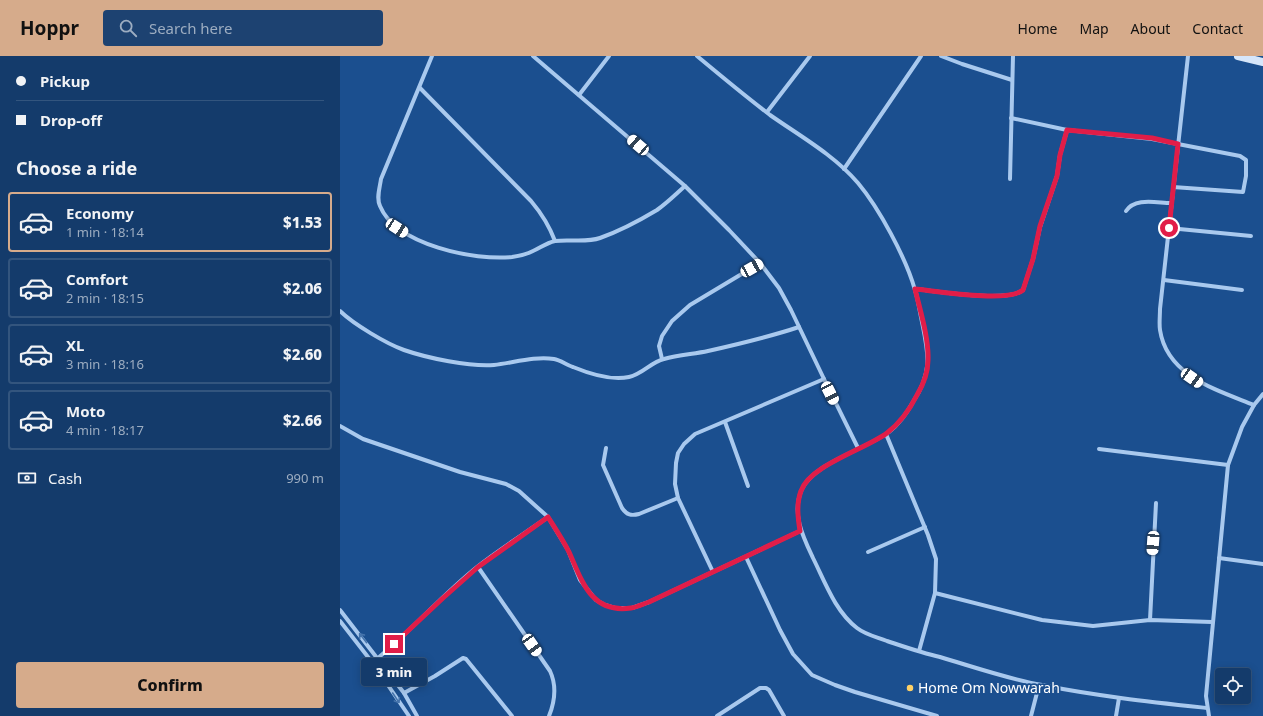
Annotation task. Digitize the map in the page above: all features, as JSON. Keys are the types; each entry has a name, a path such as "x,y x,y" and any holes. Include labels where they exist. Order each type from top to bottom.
{"main road":[{"path":"1238,56 1263,62"}],"street":[{"path":"432,56 378,192 380,205 387,216 397,228 410,236 435,247 477,256 500,257 521,255 555,241 583,241 598,239 611,234 658,209 685,186"},
{"path":"533,56 685,186 730,230 760,263 779,288 858,448"},
{"path":"579,94 609,56"},
{"path":"696,56 767,112 844,169 858,183 878,212 900,253 915,289 928,347 928,369 914,402 898,423 886,434 818,471 805,484 801,491 798,515 800,531 836,604 847,619 866,634 919,652 1038,685 1119,698 1207,708"},
{"path":"767,112 810,56"},
{"path":"844,169 921,56"},
{"path":"941,56 1012,80"},
{"path":"1010,179 1013,56"},
{"path":"1188,56 1160,309 1160,330 1164,346 1173,360 1185,373 1199,382 1254,405"},
{"path":"420,88 531,201 544,216 555,241"},
{"path":"1011,118 1067,130 1152,138 1240,156 1245,159 1247,163 1246,176 1242,192 1173,187"},
{"path":"915,289 988,296 1019,294 1023,290 1033,259 1040,226 1057,176 1060,155 1067,130"},
{"path":"1126,211 1129,206 1137,202 1171,204"},
{"path":"1169,228 1251,236"},
{"path":"662,359 660,346 662,336 672,321 690,305 760,263"},
{"path":"1164,280 1242,290"},
{"path":"340,311 370,333 403,350 466,364 492,365 542,358 556,359 575,368 616,378 640,374 651,365 662,359 709,351 764,338 799,327"},
{"path":"713,572 678,498 675,484 678,454 684,444 695,434 824,379"},
{"path":"1209,716 1206,696 1228,465 1242,427 1254,405 1263,394"},
{"path":"725,422 748,486"},
{"path":"340,426 363,439 460,472 506,484 519,491 548,517 568,550 580,580 596,600 605,606 615,608 632,608 649,602 800,531"},
{"path":"886,434 925,527 936,559 935,593 919,652"},
{"path":"606,448 603,465 622,508 627,514 639,514 678,498"},
{"path":"1099,449 1228,465"},
{"path":"1150,620 1156,503"},
{"path":"378,658 403,637 443,598 478,567 548,517"},
{"path":"868,552 925,527"},
{"path":"746,557 780,630 793,654 812,675 835,685 937,716"},
{"path":"1219,558 1263,564"},
{"path":"478,567 550,671 554,680 555,691 551,710 548,716"},
{"path":"935,593 1042,620 1093,626 1150,620 1212,622"},
{"path":"340,610 404,693 417,716"},
{"path":"340,621 375,666 408,716"},
{"path":"404,693 463,658 466,659 512,716"},
{"path":"1031,716 1038,685"},
{"path":"717,716 760,688 766,688 769,690 784,716"},
{"path":"1116,716 1119,698"}],"place":[{"name":"Home Om Nowwarah","path":"910,688"}],"route":[{"path":"394,644 478,567 548,517 568,550 580,580 596,600 605,606 615,608 632,608 649,602 800,531 798,515 799,502 801,491 805,484 818,471 886,434 898,423 914,402 920,390 928,369 928,347 915,289 988,296 1019,294 1023,290 1033,259 1040,226 1055,185 1059,169 1060,155 1067,130 1152,138 1178,144 1169,228"}]}
